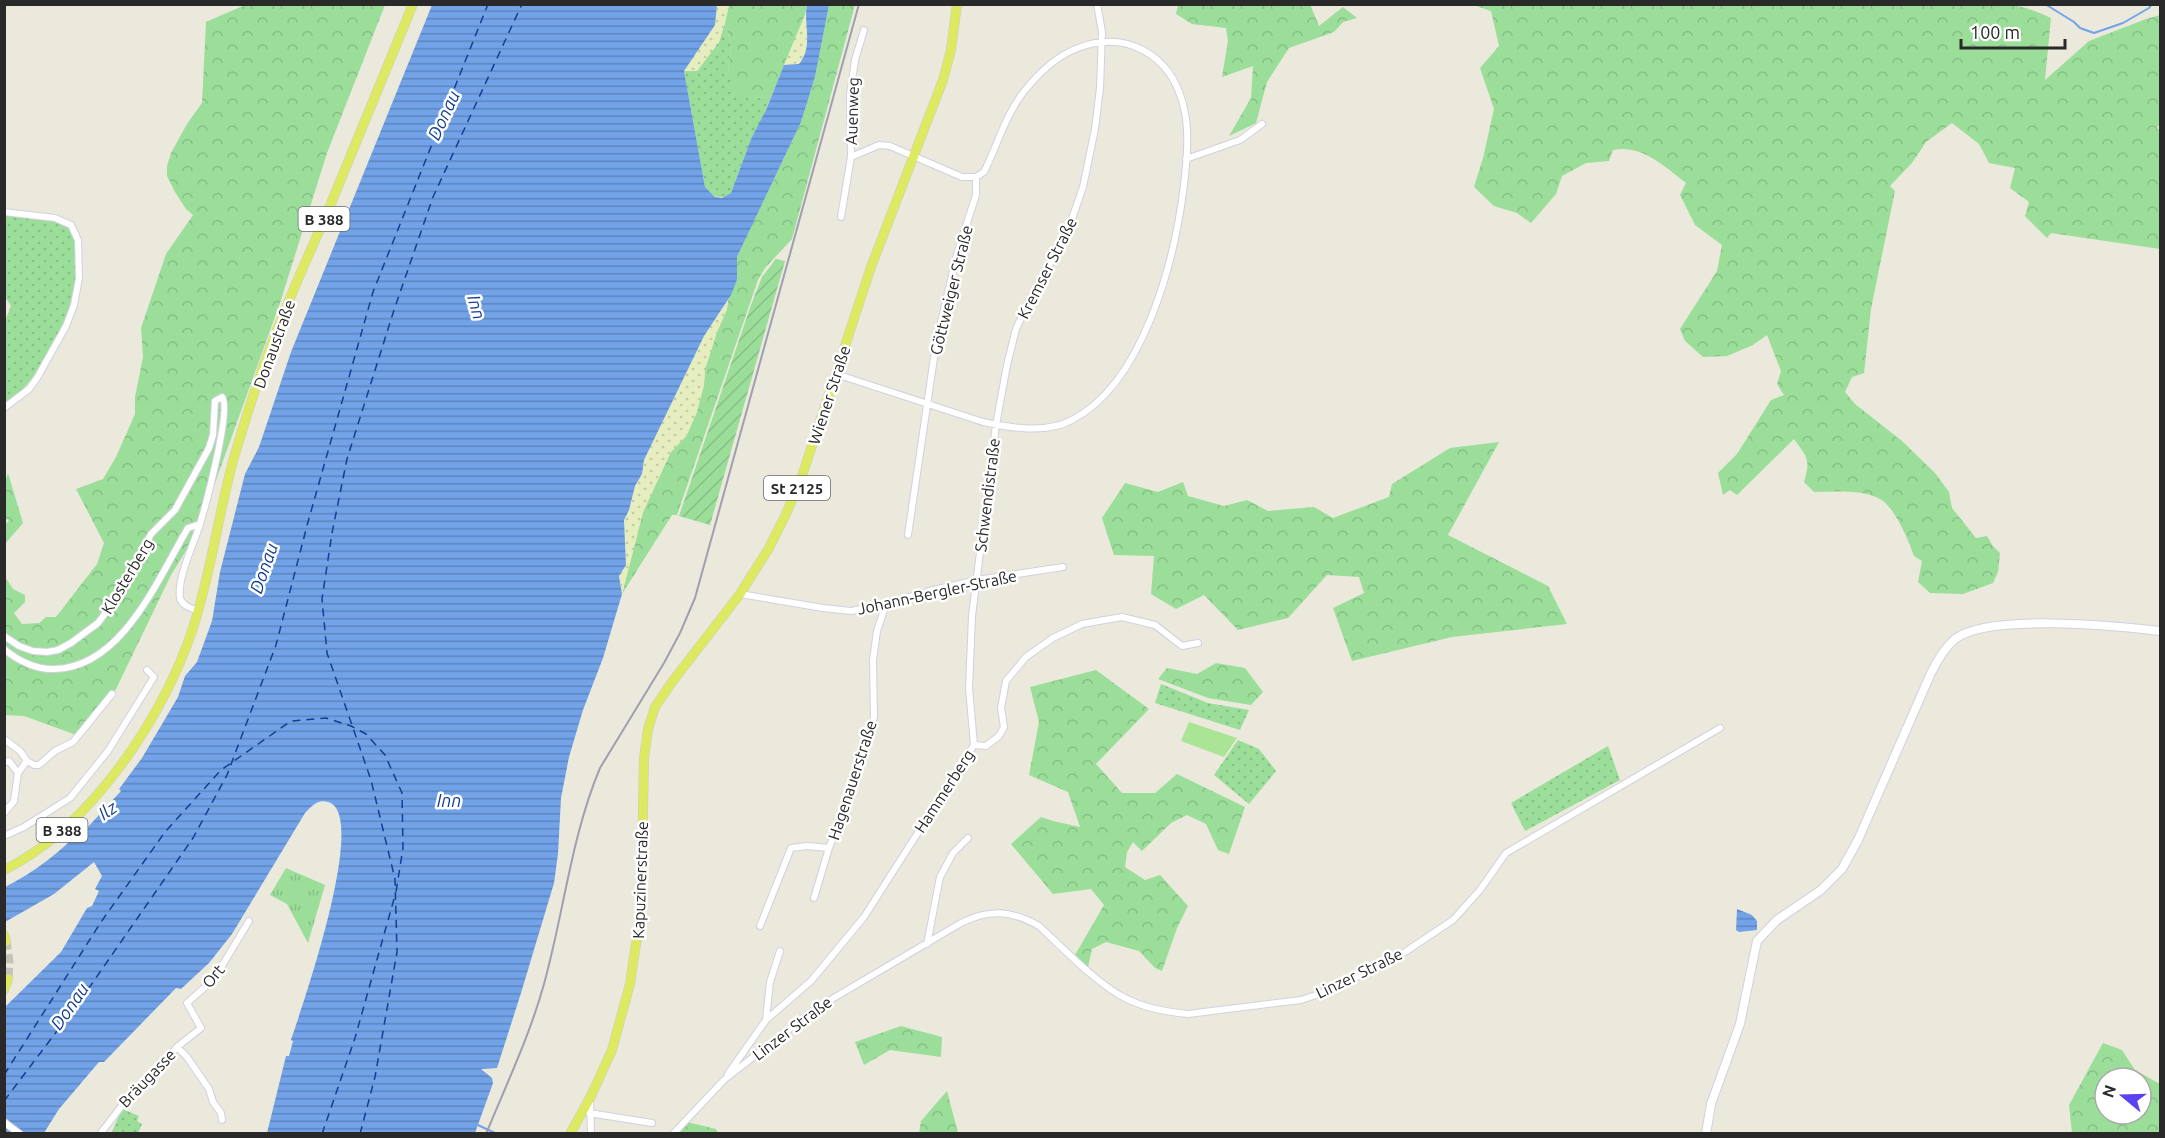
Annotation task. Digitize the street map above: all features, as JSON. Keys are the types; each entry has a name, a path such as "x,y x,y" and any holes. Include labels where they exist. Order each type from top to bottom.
{"main road":[{"name":"Donaustraße","path":"4,870 26,858 57,834 97,796 127,757 165,693 198,611 215,547 233,462 273,341 413,4"},
{"name":"Wiener Straße","path":"644,758 648,729 655,707 740,594 769,548 802,476 872,267 948,65 959,5"},
{"name":"Kapuzinerstraße","path":"570,1134 591,1096 617,1035 636,956 641,910 644,758"},
{"path":"4,990 8,979"}],"street":[{"name":"Kremser Straße","path":"996,425 1016,329 1067,233 1083,187 1095,129 1102,43 1097,4"},
{"name":"Auenweg","path":"841,218 851,158 849,95 855,60 864,30"},
{"name":"Göttweiger Straße","path":"836,374 996,425 1028,428 1062,425 1091,407 1112,388 1150,319 1163,286 1179,222 1186,159 1186,118 1168,70 1150,54 1131,44 1117,42 1088,45 1071,51 1049,66 1021,96 984,172 976,177 976,195 957,254 936,344 927,403"},
{"path":"1186,159 1240,140 1262,124"},
{"name":"Auenweg","path":"851,158 879,145 890,146 912,156"},
{"path":"912,156 962,177 976,177"},
{"path":"4,212 55,218 71,225 78,240 80,278 75,305 66,326 37,378 18,399 4,408"},
{"name":"Klosterberg","path":"4,636 19,646 33,651 46,652 58,650 71,643 98,623 121,592 152,534 175,510 185,492 212,441 214,405 217,398 222,397 225,406 220,441 200,524 181,583 180,597 186,606 198,611"},
{"path":"908,535 927,403"},
{"name":"Schwendistraße","path":"974,744 969,688 972,616 996,425"},
{"name":"Klosterberg","path":"4,649 19,659 47,670 83,664 111,644 136,617 161,579 188,528 200,524"},
{"name":"Johann-Bergler-Straße","path":"740,594 851,611 977,580 1062,567"},
{"name":"Hagenauerstraße","path":"814,898 874,717 873,660 886,604"},
{"name":"Hammerberg","path":"725,1079 766,1020 811,981 864,917 974,744 986,746 999,736 1004,728 1001,708 1006,681 1026,657 1053,638 1082,624 1122,617 1155,625 1182,646 1198,643"},
{"path":"1706,1134 1711,1104 1740,1024 1757,941 1778,920 1821,890 1842,869 1931,673 1946,648 1964,633 1995,626 2102,625 2160,631"},
{"path":"4,836 24,827 70,798 89,776 108,751 153,676 147,670"},
{"path":"4,739 20,751 27,761 39,765 55,751 73,742 112,694"},
{"name":"Linzer Straße","path":"673,1134 725,1079 814,1009 977,915 988,912 1017,916 1039,926 1109,989 1137,1003 1172,1012 1188,1014 1301,1000 1328,991 1399,956 1453,920 1480,890 1506,852 1720,728"},
{"path":"4,762 9,761 18,773"},
{"path":"4,813 14,801 18,773 27,761"},
{"path":"927,944 940,877 953,853 968,838"},
{"name":"Hagenauerstraße","path":"760,927 791,848 807,846 829,849"},
{"name":"Ort","path":"201,1028 187,1003 214,979 249,921"},
{"name":"Hammerberg","path":"766,1020 770,982 780,951"},
{"name":"Bräugasse","path":"100,1134 122,1103 177,1047 201,1028"},
{"path":"177,1047 187,1056 209,1089 222,1120"},
{"path":"591,1096 591,1134"},
{"path":"590,1113 652,1124"},
{"path":"4,1122 20,1134"}],"green space":[{"path":"1310,4 1319,26 1343,7 1357,18 1343,22 1334,32 1289,48 1267,82 1256,123 1229,136 1251,98 1253,66 1222,77 1228,41 1226,28 1192,24 1176,14 1178,5"},
{"path":"1978,4 1978,6 2006,4 2051,18 2045,80 2089,41 2160,15 2160,124 2157,128 2160,131 2160,249 2051,233 2047,238 2025,216 2029,202 2010,188 2015,168 1989,163 1979,144 1952,123 1926,142 1912,163 1890,186 1895,191 1871,309 1864,373 1852,377 1845,392 1855,404 1902,441 1935,473 1949,492 1952,508 1976,538 1987,536 2000,553 1998,572 1993,583 1963,594 1930,593 1918,582 1922,561 1914,556 1905,533 1891,509 1880,499 1865,494 1814,492 1804,482 1807,459 1794,439 1737,495 1730,490 1723,495 1718,473 1737,454 1771,400 1784,395 1777,384 1781,371 1767,335 1753,345 1727,356 1703,357 1685,341 1680,329 1717,271 1722,245 1695,225 1680,195 1686,183 1652,158 1634,150 1613,150 1609,161 1586,163 1562,176 1556,194 1531,223 1517,213 1494,206 1474,187 1494,109 1480,68 1499,46 1491,11 1473,5"},
{"path":"245,5 385,5 327,153 280,303 197,533 171,575 116,689 79,736 24,716 5,715 4,575 13,589 25,595 25,602 14,613 22,624 39,623 46,617 56,617 97,564 104,543 76,489 103,479 116,457 135,414 135,397 143,357 141,328 166,254 193,215 186,209 175,192 167,176 167,166 171,153 187,124 202,103 206,22"},
{"path":"729,5 807,5 771,97 735,96 728,72 731,44 725,23"},
{"path":"829,5 855,5 792,239 765,268 758,280 677,515 672,515 622,594 643,512 671,452 687,435 704,385 705,369 737,280 737,257 801,122 815,77"},
{"path":"725,23 731,44 728,72 750,98 771,97 751,139 731,193 720,197 705,187 684,71 697,71 719,42"},
{"path":"5,214 51,219 68,228 75,241 76,277 73,303 54,345 26,385 5,405 4,323 11,306 5,297"},
{"path":"776,259 785,261 710,525 679,516 751,305 762,277"},
{"path":"1499,442 1448,535 1548,586 1567,624 1452,637 1352,661 1333,608 1364,593 1359,577 1327,575 1288,618 1238,630 1204,595 1176,609 1151,594 1154,556 1114,555 1102,518 1125,483 1158,492 1183,482 1188,496 1224,506 1247,500 1268,511 1314,507 1333,518 1389,497 1392,484 1450,448"},
{"path":"8,473 23,523 5,544 5,524 9,521 4,517 5,483"},
{"path":"1216,663 1245,668 1263,692 1251,705 1208,698 1158,679 1167,668 1197,674"},
{"path":"1096,670 1149,709 1096,764 1122,793 1155,793 1177,774 1245,807 1229,854 1218,850 1206,824 1187,815 1171,823 1142,851 1133,842 1127,852 1125,867 1145,880 1160,875 1188,906 1177,928 1162,971 1155,968 1139,951 1106,942 1092,949 1088,967 1075,955 1104,905 1091,889 1053,894 1011,844 1041,817 1080,827 1068,792 1029,775 1039,722 1030,687"},
{"path":"1161,684 1208,703 1249,710 1240,730 1155,703"},
{"path":"1189,722 1237,738 1224,757 1181,741"},
{"path":"1238,740 1259,749 1276,771 1249,804 1214,775"},
{"path":"1608,746 1620,780 1525,831 1511,803"},
{"path":"286,868 325,885 308,943 287,904 270,895"},
{"path":"901,1026 942,1037 941,1057 890,1050 864,1065 855,1042"},
{"path":"2103,1043 2122,1050 2132,1066 2093,1066 2093,1126 2153,1126 2153,1080 2160,1084 2160,1133 2072,1133 2069,1105"},
{"path":"947,1091 958,1133 919,1133 921,1121"},
{"path":"122,1109 139,1116 137,1121 142,1124 138,1133 111,1134"},
{"path":"687,1122 716,1129 718,1133 679,1134"}],"sand":[{"path":"717,5 729,5 719,42 697,71 684,71 715,25"},
{"path":"805,15 807,40 803,58 799,63 784,65"},
{"path":"728,300 727,309 705,369 704,385 697,412 687,435 666,461 643,512 622,594 619,576 626,565 624,520 635,486 642,474 644,460 704,336"}],"water":[{"path":"432,5 717,5 715,25 684,71 705,187 715,197 722,198 731,193 751,139 766,110 784,65 799,64 803,57 807,42 807,5 829,5 815,77 801,122 737,257 737,280 731,295 704,336 644,460 642,474 635,486 624,520 626,565 619,576 622,594 569,757 561,798 554,883 497,1068 481,1069 492,1078 493,1083 475,1133 267,1133 286,1056 289,1056 293,1041 291,1040 329,914 337,874 341,840 339,814 328,802 324,801 315,804 305,813 232,934 209,963 181,989 176,988 104,1062 99,1062 59,1109 44,1133 5,1133 5,1007 61,952 87,908 92,906 99,891 95,889 102,876 94,862 54,894 5,922 5,887 37,868 85,827 87,828 121,791 119,789 142,758 178,697 185,676 197,662 212,621 220,572 245,474 259,447 291,352"},
{"path":"1737,909 1752,915 1757,921 1757,930 1739,932 1736,930"}],"waterway":[{"path":"2045,4 2080,28 2094,33 2123,23 2152,4"},
{"path":"478,1125 497,1134"}],"ferry route":[{"path":"4,1101 82,998 193,838 227,775 276,645 373,292 488,4"},
{"path":"360,1134 375,1077 397,952 395,879 371,780 327,653 322,599 347,459 394,310 433,197 522,4"},
{"path":"4,1075 101,922 165,832 221,770 291,721 326,718 351,726 366,734 385,755 402,793 403,848 396,892"},
{"path":"322,1134 355,1038 394,899"}],"tunnel":[{"path":"6,941 9,962 8,979"}],"railway":[{"path":"486,1134 525,1041 544,984 582,821 600,768 664,663 695,598 859,4"}],"water label":[{"name":"Donau","path":"443,115"},
{"name":"Inn","path":"477,307"},
{"name":"Donau","path":"263,568"},
{"name":"Inn","path":"449,800"},
{"name":"Ilz","path":"107,810"},
{"name":"Donau","path":"69,1006"}]}
